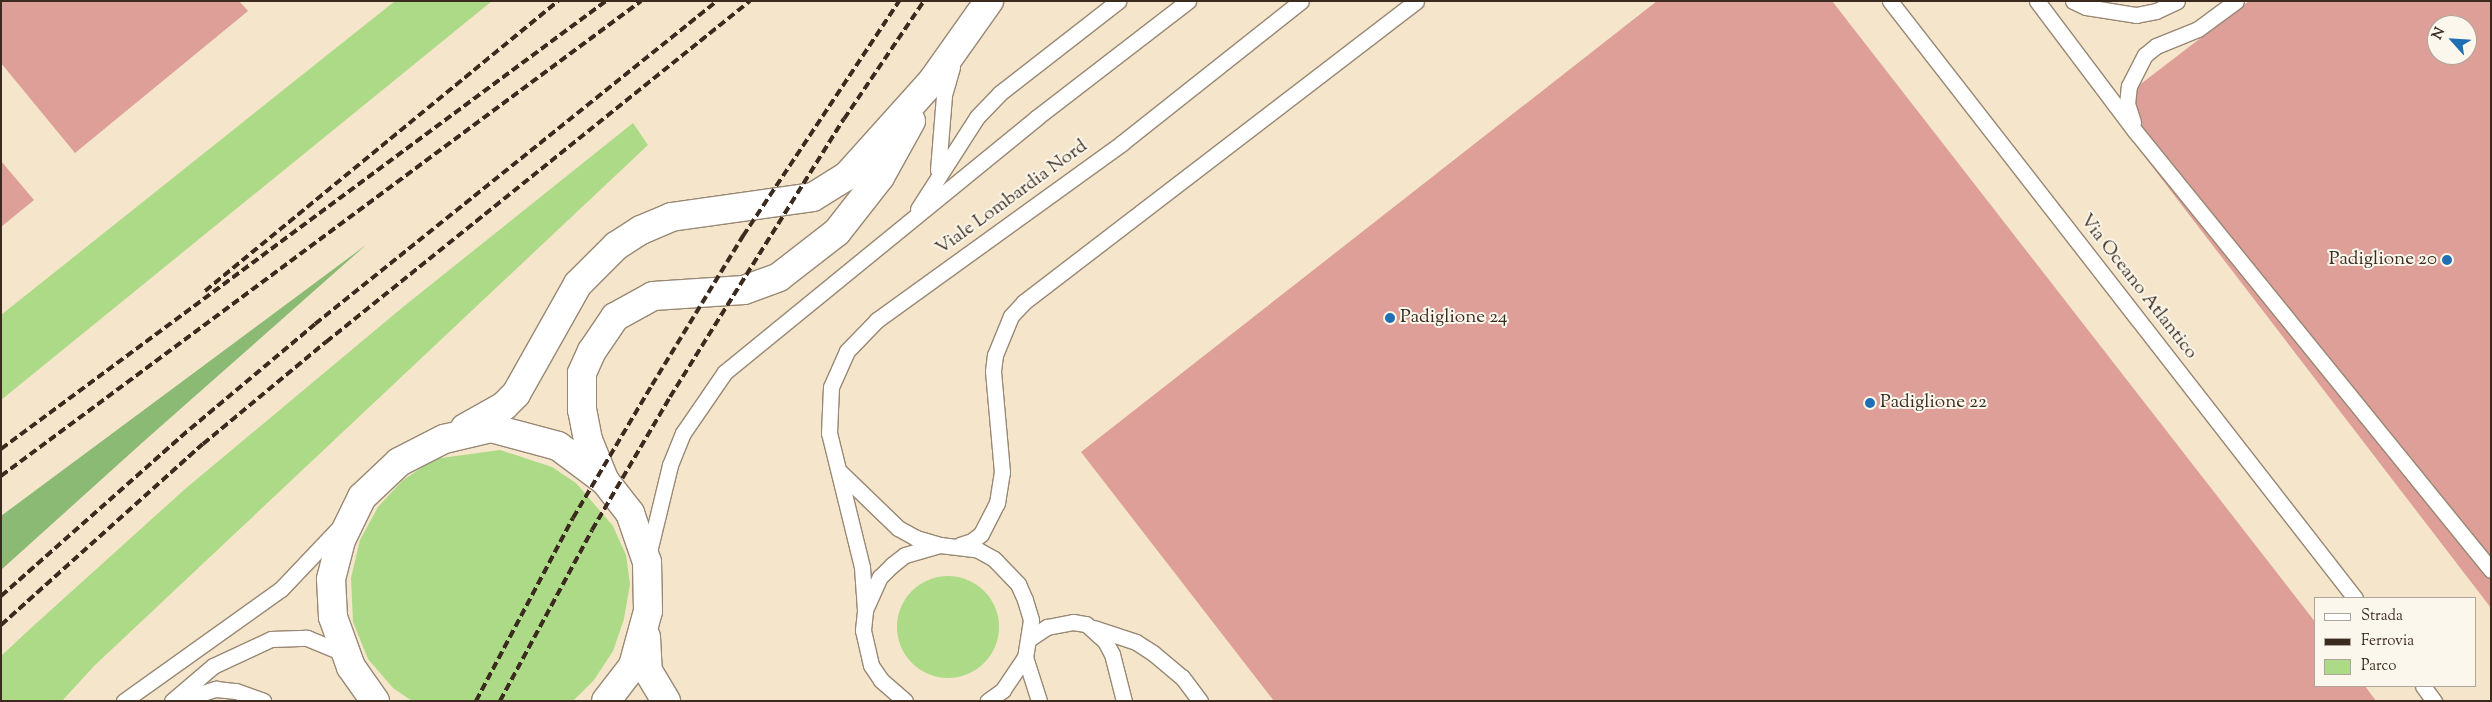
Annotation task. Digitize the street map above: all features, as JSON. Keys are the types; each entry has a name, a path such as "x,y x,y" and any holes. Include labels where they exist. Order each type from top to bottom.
{"street":[{"path":"358,701 348,661 333,617 332,579 341,540 362,497 399,462 504,406 516,394 578,284 616,246 641,230 671,217 813,197 832,188 847,176 933,80 989,1"},
{"path":"605,481 588,440 582,410 582,382 592,351 615,317 653,296 744,290 779,277 796,265 837,232 880,177 933,80"},
{"path":"444,439 491,428 534,439 558,446 605,481 630,513 647,562 648,611 645,644 648,671 666,701"},
{"path":"606,701 633,666 648,611"},
{"path":"348,661 375,701"}],"lane":[{"path":"905,226 931,190 960,138 1000,93 1118,1"},
{"path":"647,562 670,465 684,433 725,372 1036,118 1188,1"},
{"name":"Viale Lombardia Nord","path":"905,701 881,680 871,665 863,630 865,610 862,567 829,433 831,386 838,367 860,334 1122,143 1301,1"},
{"path":"865,610 880,577 892,565 905,555 940,545 960,545 972,542 981,534 997,503 1002,472 993,371 997,348 1011,316 1024,302 1416,1"},
{"name":"Via Oceano Atlantico","path":"1890,1 2354,597"},
{"path":"2037,1 2135,131 2491,570"},
{"path":"2073,1 2086,7 2136,14 2156,11 2178,1"},
{"path":"2135,131 2127,104 2129,86 2146,55 2156,46 2198,29 2236,1"},
{"path":"931,190 942,146 942,110 948,77 970,28"},
{"path":"839,472 898,528 916,538 940,545"},
{"path":"124,701 281,589 326,546 362,497"},
{"path":"960,545 978,550 994,559 1018,584 1031,620 1030,639 1025,657 1003,690 988,701"},
{"path":"1030,639 1054,625 1073,622 1086,624 1136,642 1153,653 1182,678 1200,701"},
{"path":"1086,624 1105,641 1112,654 1124,701"},
{"path":"172,701 213,666 271,639 307,638 348,661"},
{"path":"1025,657 1039,701"},
{"path":"2424,687 2434,701"},
{"path":"178,701 216,689 236,691 263,701"}],"green space":[{"path":"395,1 492,1 1,400 1,315"},
{"path":"633,123 648,145 94,666 62,701 1,701 1,656 30,629 185,489 403,307"},
{"path":"366,245 143,442 1,570 1,516"},
{"path":"500,450 552,467 576,483 613,526 626,555 630,584 624,619 613,651 594,680 573,701 412,701 393,688 368,659 353,622 351,578 360,540 378,507 402,481 434,459"},
{"path":"948,576 968,580 984,591 995,607 999,627 995,647 984,663 968,674 948,678 928,674 912,663 901,647 897,627 901,607 912,591 928,580"}],"building":[{"path":"1,1 239,1 248,11 75,153 1,63"},
{"name":"Padiglione 22","path":"1657,1 1832,1 2314,620 2314,687 2366,687 2376,701 1274,701 1081,452"},
{"path":"2249,1 2491,1 2491,608 2108,109"},
{"path":"1,161 34,200 1,227"}],"railway":[{"path":"205,291 558,1"},
{"path":"1,449 606,1"},
{"path":"1,476 641,1"},
{"path":"1,596 190,429 315,324 717,1"},
{"path":"1,625 203,444 326,342 750,1"},
{"path":"476,701 573,518 652,385 743,236 899,1"},
{"path":"500,701 592,530 670,397 844,119 924,1"}],"place":[{"name":"Padiglione 20","path":"2447,260"},
{"name":"Padiglione 24","path":"1390,318"},
{"name":"Padiglione 22","path":"1870,403"}]}
